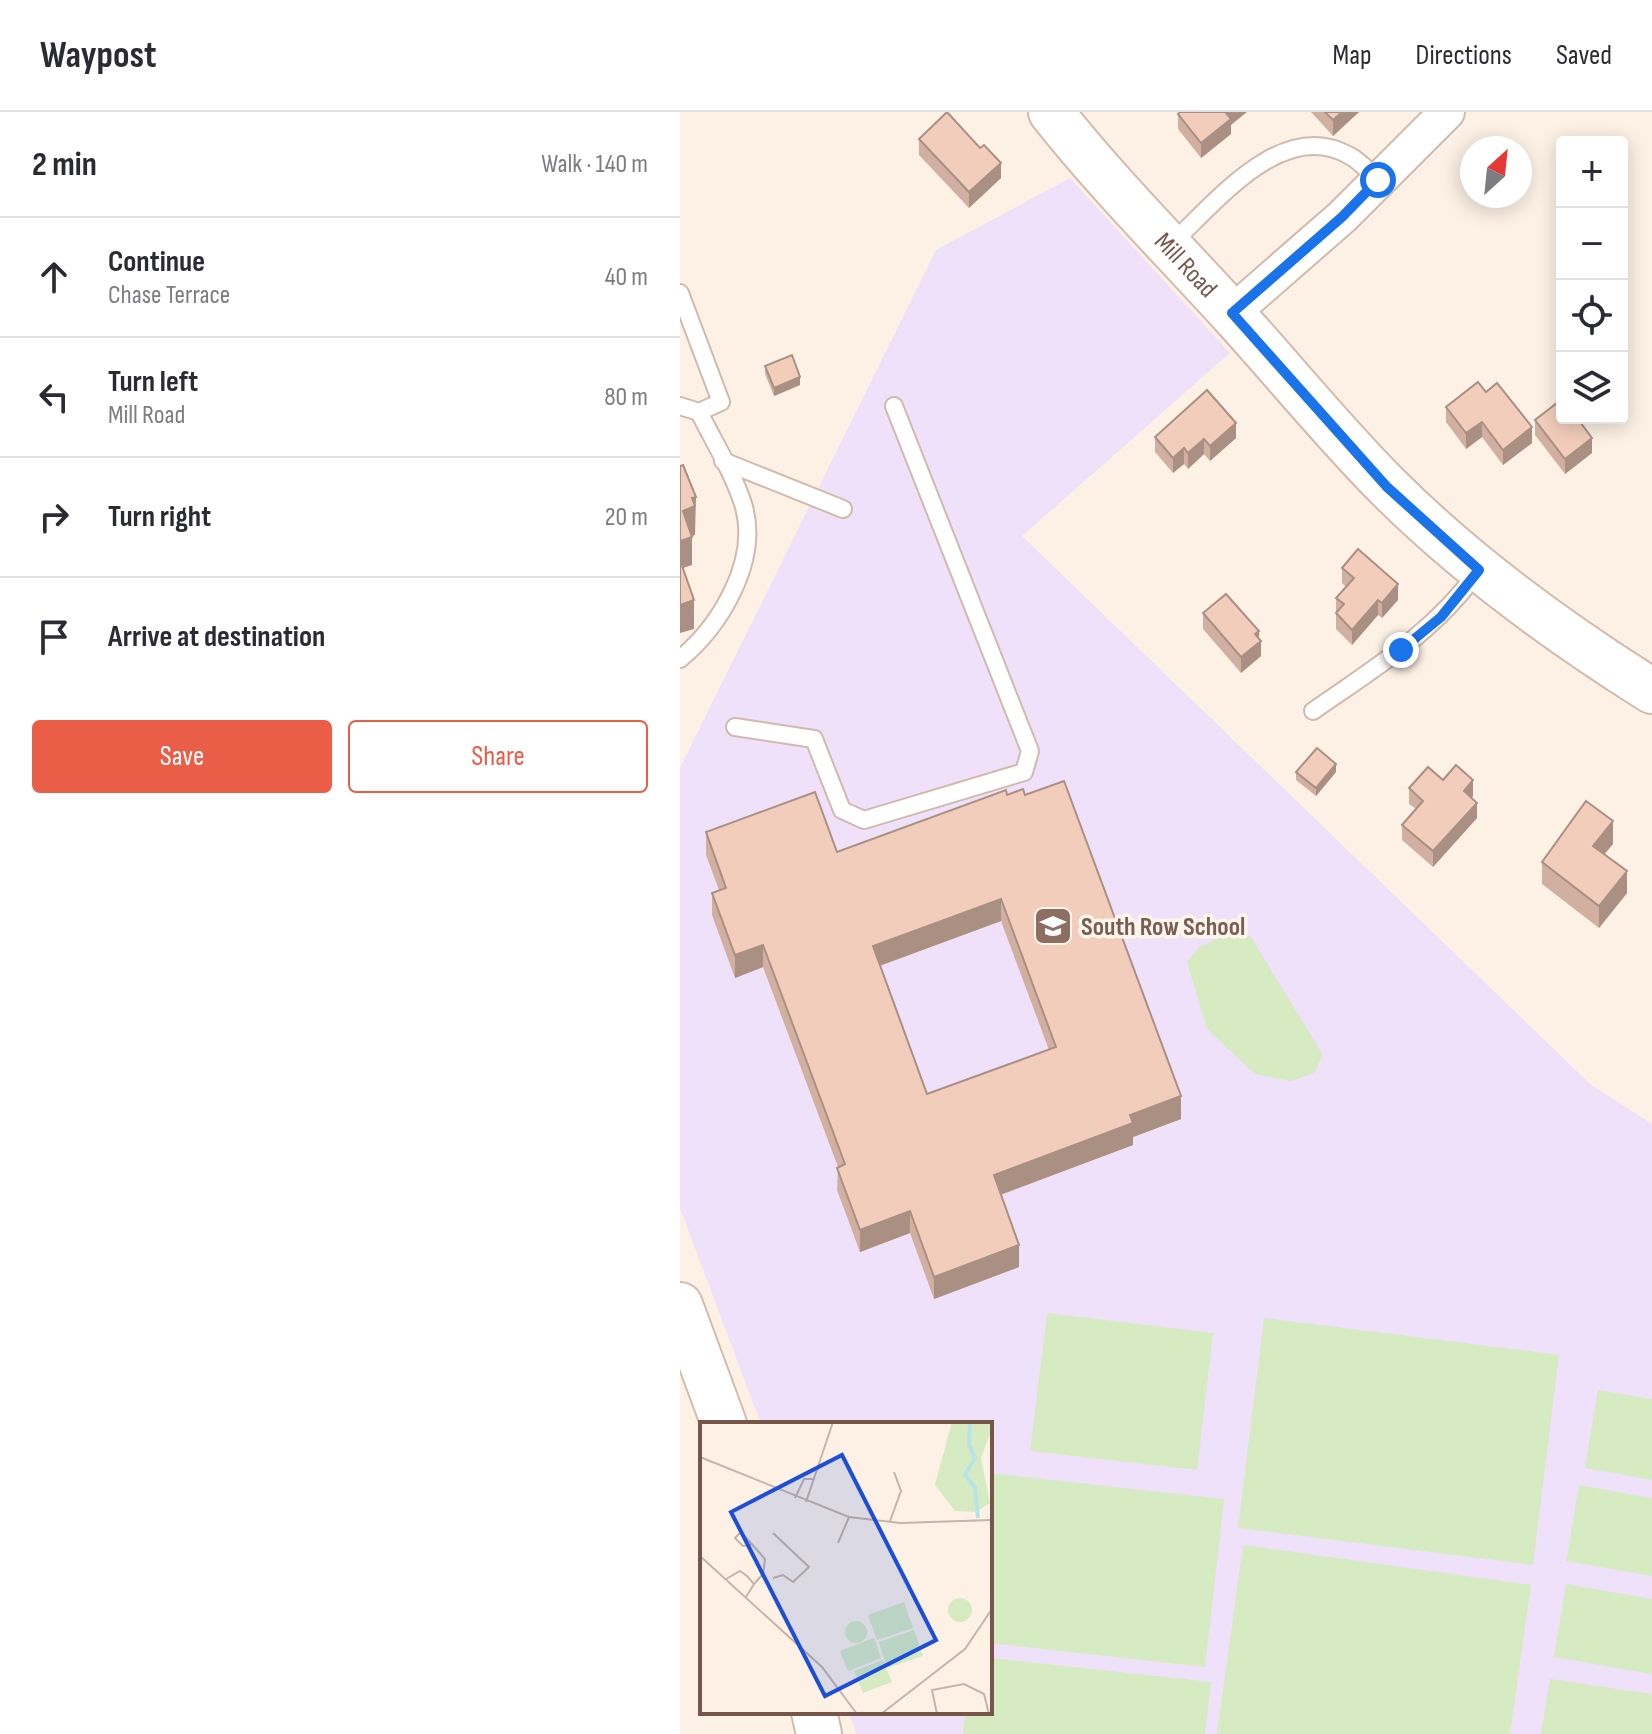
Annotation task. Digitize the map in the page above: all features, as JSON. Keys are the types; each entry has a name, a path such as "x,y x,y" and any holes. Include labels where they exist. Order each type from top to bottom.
{"main road":[{"name":"Mill Road","path":"1051,112 1109,184 1232,313 1387,487 1479,570 1570,637 1652,691"},
{"path":"680,1305 723,1422"},
{"path":"814,1714 819,1734"}],"street":[{"path":"1232,313 1342,217 1447,112"}],"lane":[{"path":"1168,247 1268,156 1280,152 1306,145 1332,148 1351,156 1378,180"},
{"path":"680,293 721,402 699,412 680,406"},
{"path":"735,727 814,739 842,810 864,820 1024,772 1030,751 894,406"},
{"path":"680,659 715,625 745,557 744,509 699,412"},
{"path":"723,461 843,509"},
{"path":"1313,711 1401,650 1441,617 1479,570"}],"shaded area":[{"name":"South Row School","path":"1070,178 1230,353 1022,536 1590,1084 1652,1124 1652,1734 856,1734 850,1714 992,1714 992,1422 760,1422 680,1208 680,768 936,250"}],"green space":[{"path":"1235,931 1251,937 1323,1055 1314,1073 1291,1081 1255,1074 1207,1029 1187,962 1199,947"},
{"path":"1047,1313 1213,1333 1197,1470 1030,1451"},
{"path":"1264,1318 1559,1355 1533,1565 1238,1528"},
{"path":"1598,1390 1652,1399 1652,1480 1585,1468"},
{"path":"992,1473 1224,1499 1205,1667 992,1643"},
{"path":"1579,1485 1652,1498 1652,1576 1566,1561"},
{"path":"1243,1545 1531,1585 1510,1734 1217,1734"},
{"path":"1566,1584 1652,1599 1652,1674 1554,1657"},
{"path":"992,1658 1211,1682 1205,1734 963,1734 965,1714 992,1714"},
{"path":"1550,1679 1652,1694 1652,1734 1541,1734"}],"building":[{"path":"947,112 980,148 984,145 1001,163 969,192 919,139"},
{"path":"1227,112 1231,119 1201,143 1178,114"},
{"path":"1325,112 1342,112 1333,120"},
{"path":"792,355 800,377 774,388 765,366"},
{"path":"1478,382 1486,392 1497,383 1532,427 1503,450 1482,422 1466,433 1446,407"},
{"path":"1207,390 1236,423 1210,446 1204,439 1188,453 1184,448 1173,458 1155,437"},
{"path":"1556,404 1556,424 1582,424 1592,438 1565,459 1535,420"},
{"path":"683,465 696,497 692,498 695,506 683,511 692,537 680,541 680,466"},
{"path":"1358,549 1398,584 1382,603 1378,600 1352,630 1336,613 1344,604 1336,598 1354,578 1342,568"},
{"path":"680,560 694,600 680,605"},
{"path":"1226,594 1259,631 1255,634 1261,641 1241,657 1203,613"},
{"path":"1317,748 1336,764 1316,788 1296,772"},
{"path":"1456,765 1473,780 1464,791 1477,803 1433,851 1402,825 1423,801 1409,788 1428,767 1443,780"},
{"path":"1064,781 1181,1096 1130,1115 1133,1123 994,1175 1019,1245 934,1277 910,1211 860,1230 837,1168 845,1164 763,945 735,955 712,893 726,888 706,832 815,792 837,852 1006,790 1007,795 1023,789 1025,795","holes":["1001,899 1056,1047 927,1094 873,946"]},
{"path":"1586,801 1613,821 1593,846 1627,871 1599,906 1542,862"}],"place":[{"name":"South Row School","path":"1053,926"}],"route":[{"path":"1378,180 1342,217 1232,313 1387,487 1479,570 1441,617 1401,650"}]}
